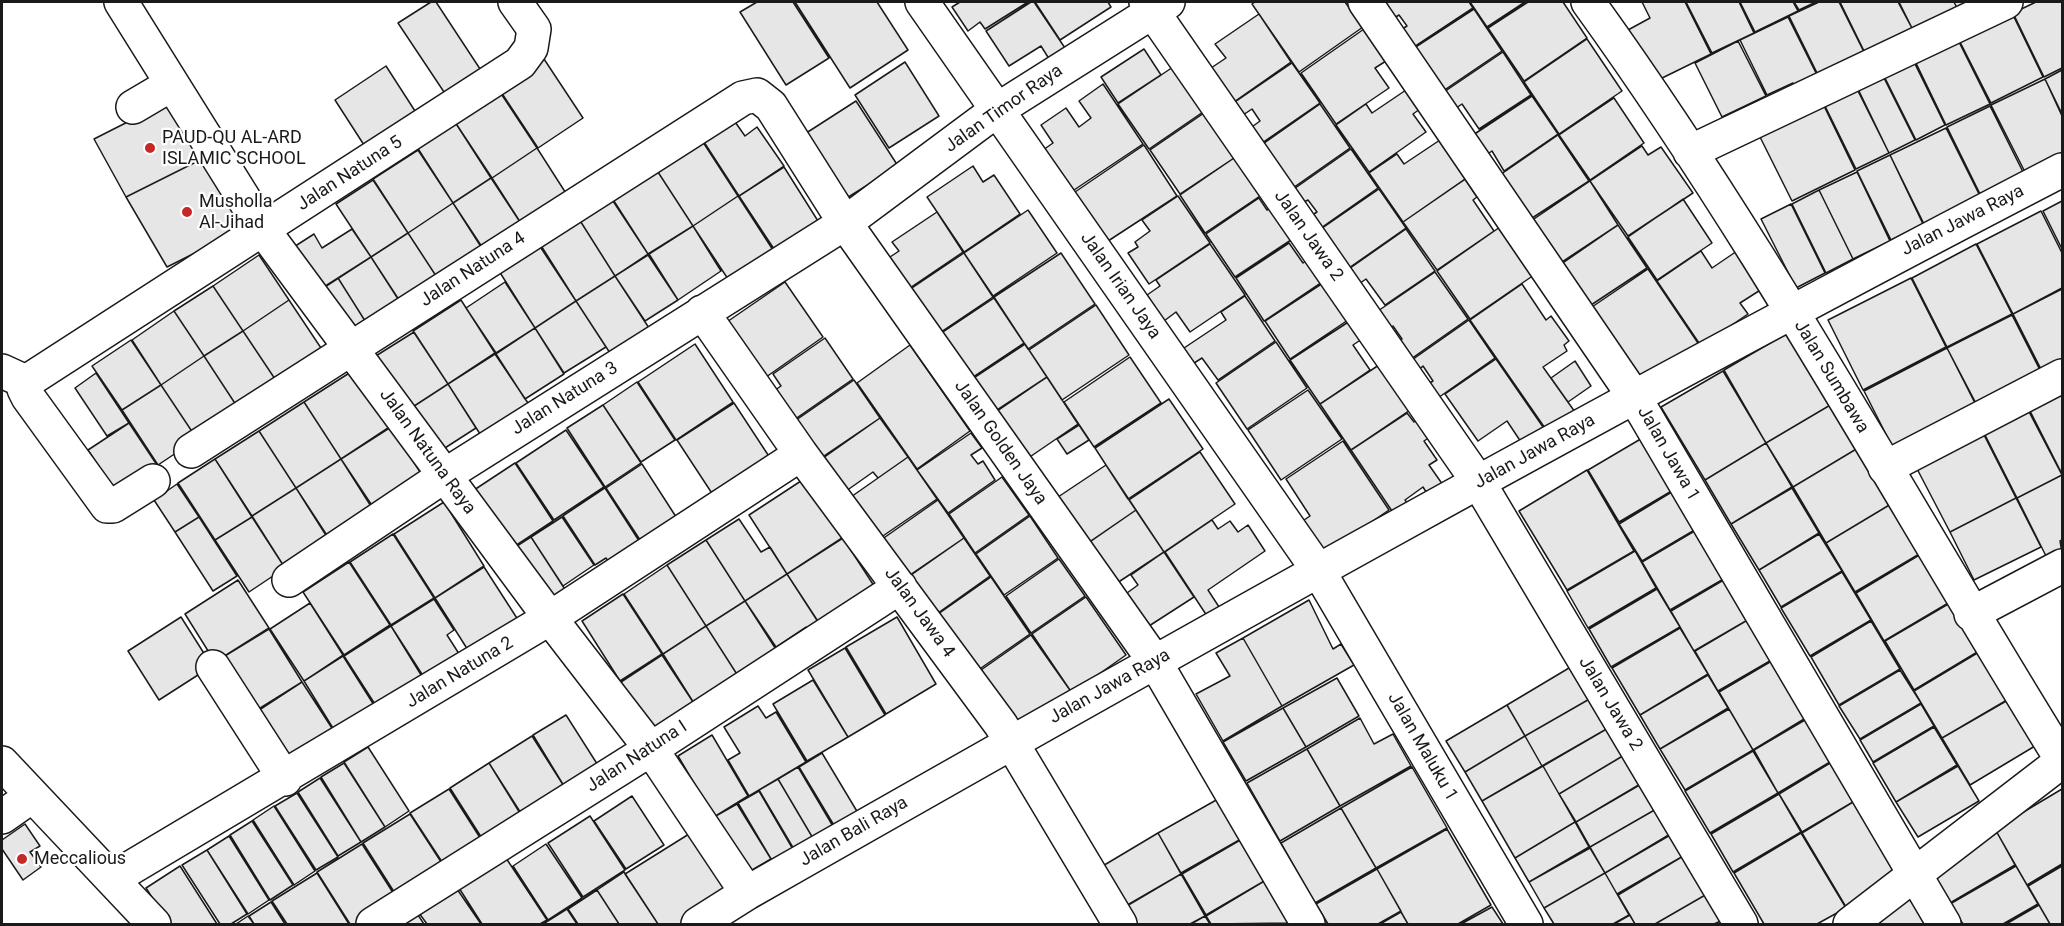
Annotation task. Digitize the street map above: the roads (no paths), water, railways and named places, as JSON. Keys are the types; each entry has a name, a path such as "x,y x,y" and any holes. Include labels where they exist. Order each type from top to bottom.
{"street":[{"name":"Jalan Natuna Raya","path":"121,2 264,231 550,618 651,749 747,893"},
{"name":"Jalan Natuna 5","path":"14,376 264,231 520,63 531,48 534,29 515,2"},
{"name":"Jalan Irian Jaya","path":"922,2 1318,570"},
{"name":"Jalan Jawa 1","path":"1365,2 1635,398 1944,924"},
{"path":"1690,152 2006,2"},
{"name":"Jalan Timor Raya","path":"845,223 997,111 1155,4"},
{"name":"Jalan Jawa 2","path":"1155,4 1472,473 1741,924"},
{"name":"Jalan Sumbawa","path":"1598,5 1791,310 1971,614 2062,760"},
{"path":"133,107 172,84"},
{"name":"Jalan Golden Jaya","path":"757,95 771,106 845,223 1155,662 1308,924"},
{"name":"Jalan Natuna 4","path":"191,451 733,104 757,95"},
{"name":"Jalan Jawa Raya","path":"1012,742 1318,570 1472,473 1635,398 1791,310 2062,170"},
{"name":"Jalan Natuna 3","path":"289,580 444,476 845,223"},
{"name":"Jalan Jawa 4","path":"702,312 801,454 1012,742 1120,924"},
{"path":"14,376 103,503 113,506 153,481"},
{"path":"1886,468 2062,376"},
{"name":"Jalan Natuna 2","path":"112,879 550,618 801,454"},
{"path":"1971,614 2062,566"},
{"name":"Jalan Maluku 1","path":"1318,570 1526,924"},
{"name":"Jalan Natuna I","path":"373,924 651,749 900,587"},
{"path":"213,668 285,778"},
{"name":"Jalan Bali Raya","path":"698,924 747,893 1012,742"},
{"path":"1850,924 2062,760"},
{"path":"2,763 154,924"},
{"path":"2,817 32,796"}],"place":[{"name":"PAUD-QU AL-ARD ISLAMIC SCHOOL","path":"150,148"},
{"name":"Musholla Al-Jihad","path":"187,212"},
{"name":"Meccalious","path":"22,859"}]}
